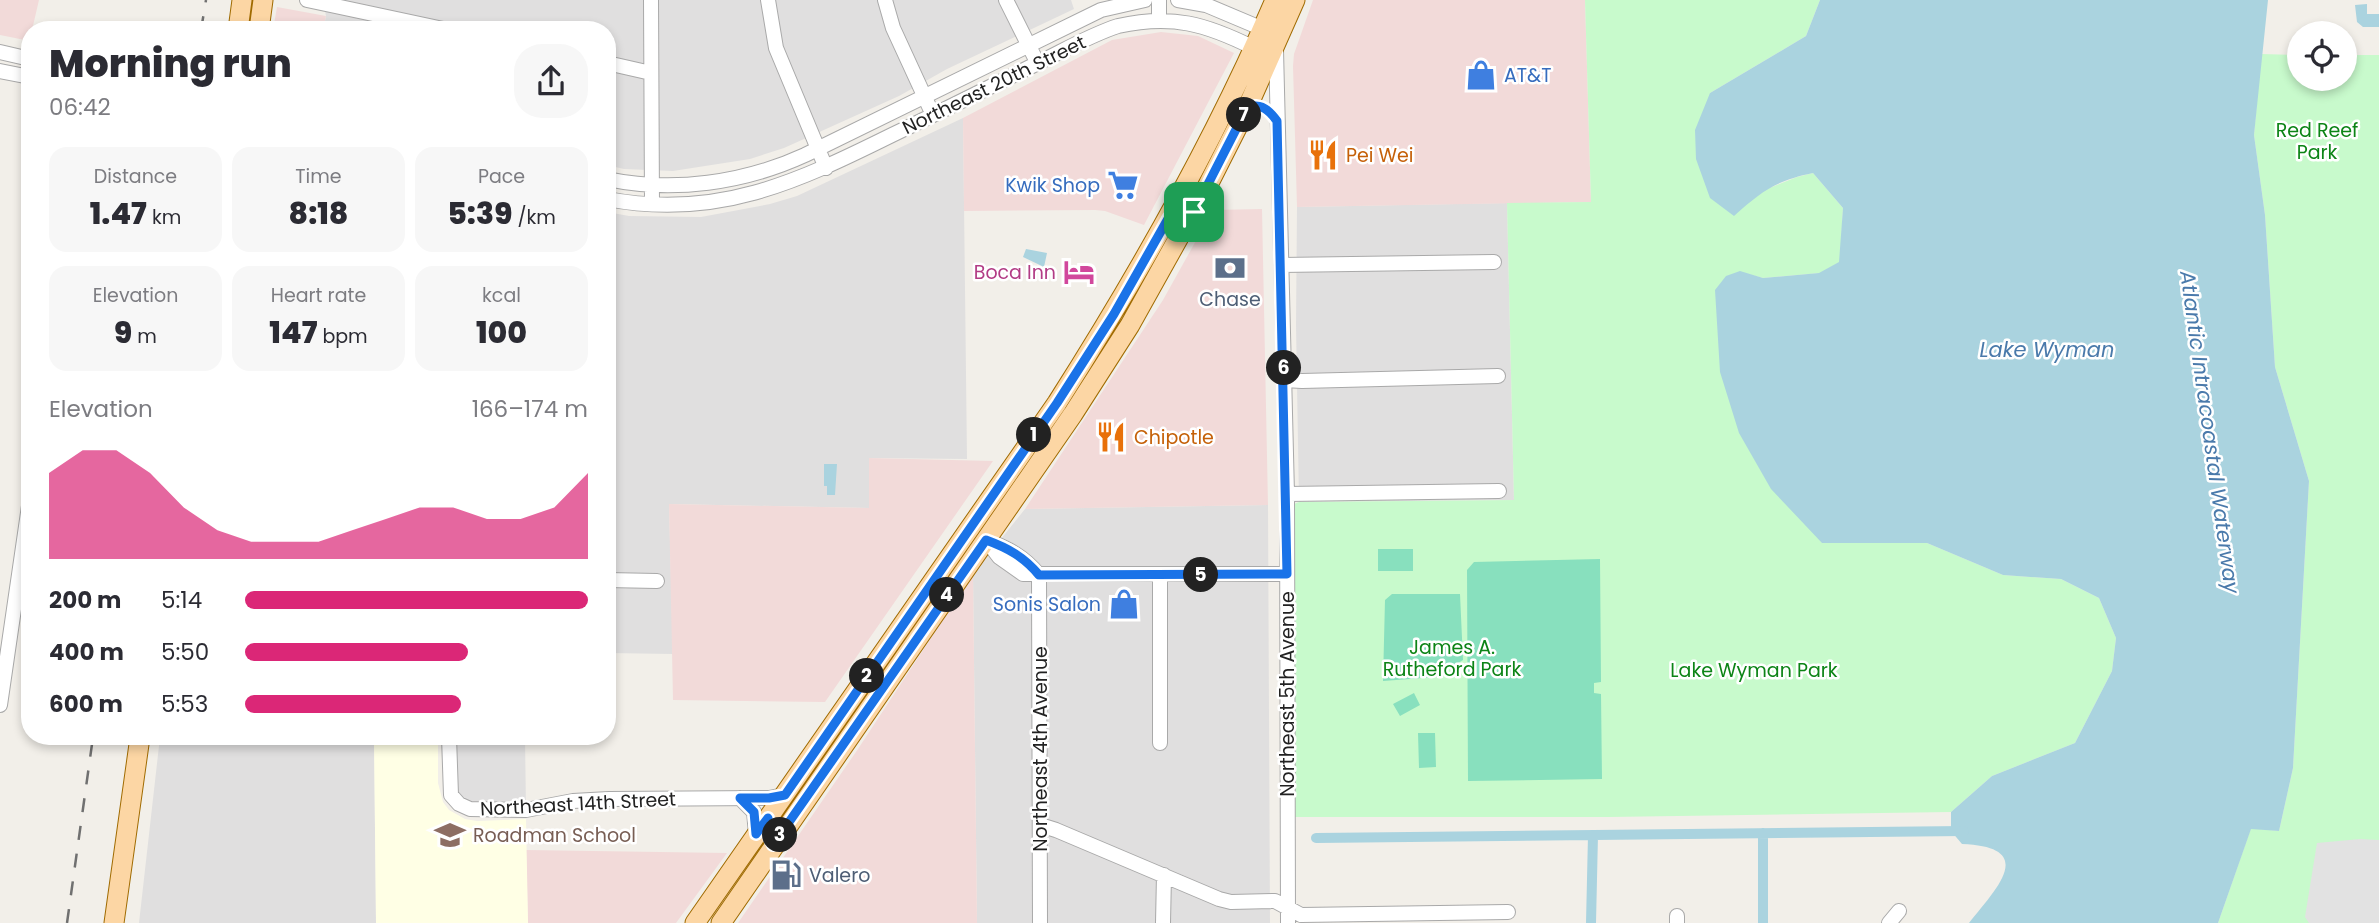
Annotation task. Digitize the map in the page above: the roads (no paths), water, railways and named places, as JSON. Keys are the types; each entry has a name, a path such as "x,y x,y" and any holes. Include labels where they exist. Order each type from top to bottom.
{"main road":[{"path":"239,21 242,0"},
{"path":"260,21 263,0"},
{"path":"721,923 785,795 987,503 1130,325 1275,0"},
{"path":"695,923 986,540 1065,409 1128,289 1177,222 1248,106 1295,0"},
{"path":"1128,289 1126,314 1130,325"},
{"path":"986,540 983,523 987,503"},
{"path":"966,568 971,547 968,531"},
{"path":"114,923 139,745"}],"street":[{"path":"307,0 406,21"},
{"path":"651,0 652,204"},
{"path":"768,0 776,48 826,168"},
{"path":"885,0 893,28 933,115"},
{"path":"1006,0 1038,64"},
{"name":"Northeast 20th Street","path":"616,180 688,185 737,178 788,163 1101,10 1145,0"},
{"path":"1159,0 1159,20"},
{"path":"1178,0 1206,5 1263,29 1275,45 1254,48"},
{"name":"Northeast 20th Street","path":"616,200 684,204 741,198 772,189 826,168 1106,30 1132,23 1181,21 1198,25 1254,48"},
{"name":"Northeast 5th Avenue","path":"1275,45 1287,494 1288,923"},
{"path":"0,52 21,57"},
{"path":"616,65 651,72"},
{"path":"3,72 21,67"},
{"path":"3,72 21,75"},
{"path":"1248,106 1262,106 1269,110 1277,121"},
{"path":"1281,265 1494,262"},
{"path":"1284,380 1498,376"},
{"path":"1287,494 1499,491"},
{"path":"986,540 999,558 1023,573 1039,575 1287,574"},
{"path":"0,705 21,561"},
{"name":"Northeast 4th Avenue","path":"1039,575 1040,923"},
{"path":"1160,575 1160,744"},
{"path":"616,580 657,581"},
{"name":"Northeast 14th Street","path":"449,745 452,795 459,804 470,809 505,811 609,799 769,798 785,795"},
{"path":"740,798 754,812 766,832"},
{"path":"1040,825 1231,902 1275,901 1301,915 1508,912"},
{"path":"1163,923 1164,875"},
{"path":"1889,923 1899,911"}],"water":[{"name":"Lake Wyman","path":"1820,0 2268,0 2254,135 2265,215 2275,367 2309,481 2293,768 2279,831 2251,829 2218,923 1969,923 1999,884 2005,872 2005,861 1999,853 1986,847 1962,844 1951,831 1951,812 1992,776 2075,743 2112,671 2116,638 2099,598 2061,579 2003,575 1927,543 1822,543 1771,489 1739,433 1720,372 1715,290 1726,276 1740,271 1763,278 1819,273 1839,262 1843,208 1813,173 1770,188 1734,216 1710,198 1696,159 1695,130 1710,93 1806,36"},
{"path":"2367,4 2367,14 2379,14 2379,27 2363,27 2357,22 2355,5"},
{"path":"1026,249 1047,253 1044,267 1023,257"},
{"path":"824,464 837,464 835,495 827,495 827,486 824,486"}],"waterway":[{"path":"1316,838 1964,831"},
{"path":"1763,833 1763,923"},
{"path":"1591,923 1593,835"}],"railway":[{"path":"202,21 206,0"},
{"path":"67,923 92,745"}],"place":[{"name":"AT&T","path":"1481,75"},
{"name":"Pei Wei","path":"1323,155"},
{"name":"Kwik Shop","path":"1123,185"},
{"name":"Chase","path":"1230,268"},
{"name":"Boca Inn","path":"1079,272"},
{"name":"Chipotle","path":"1111,437"},
{"name":"Sonis Salon","path":"1124,604"},
{"name":"Roadman School","path":"450,835"},
{"name":"Valero","path":"786,875"}],"park label":[{"name":"Red Reef Park","path":"2317,141"},
{"name":"James A. Rutheford Park","path":"1452,658"},
{"name":"Lake Wyman Park","path":"1754,670"}],"water label":[{"name":"Atlantic Intracoastal Waterway","path":"2210,432"}]}
